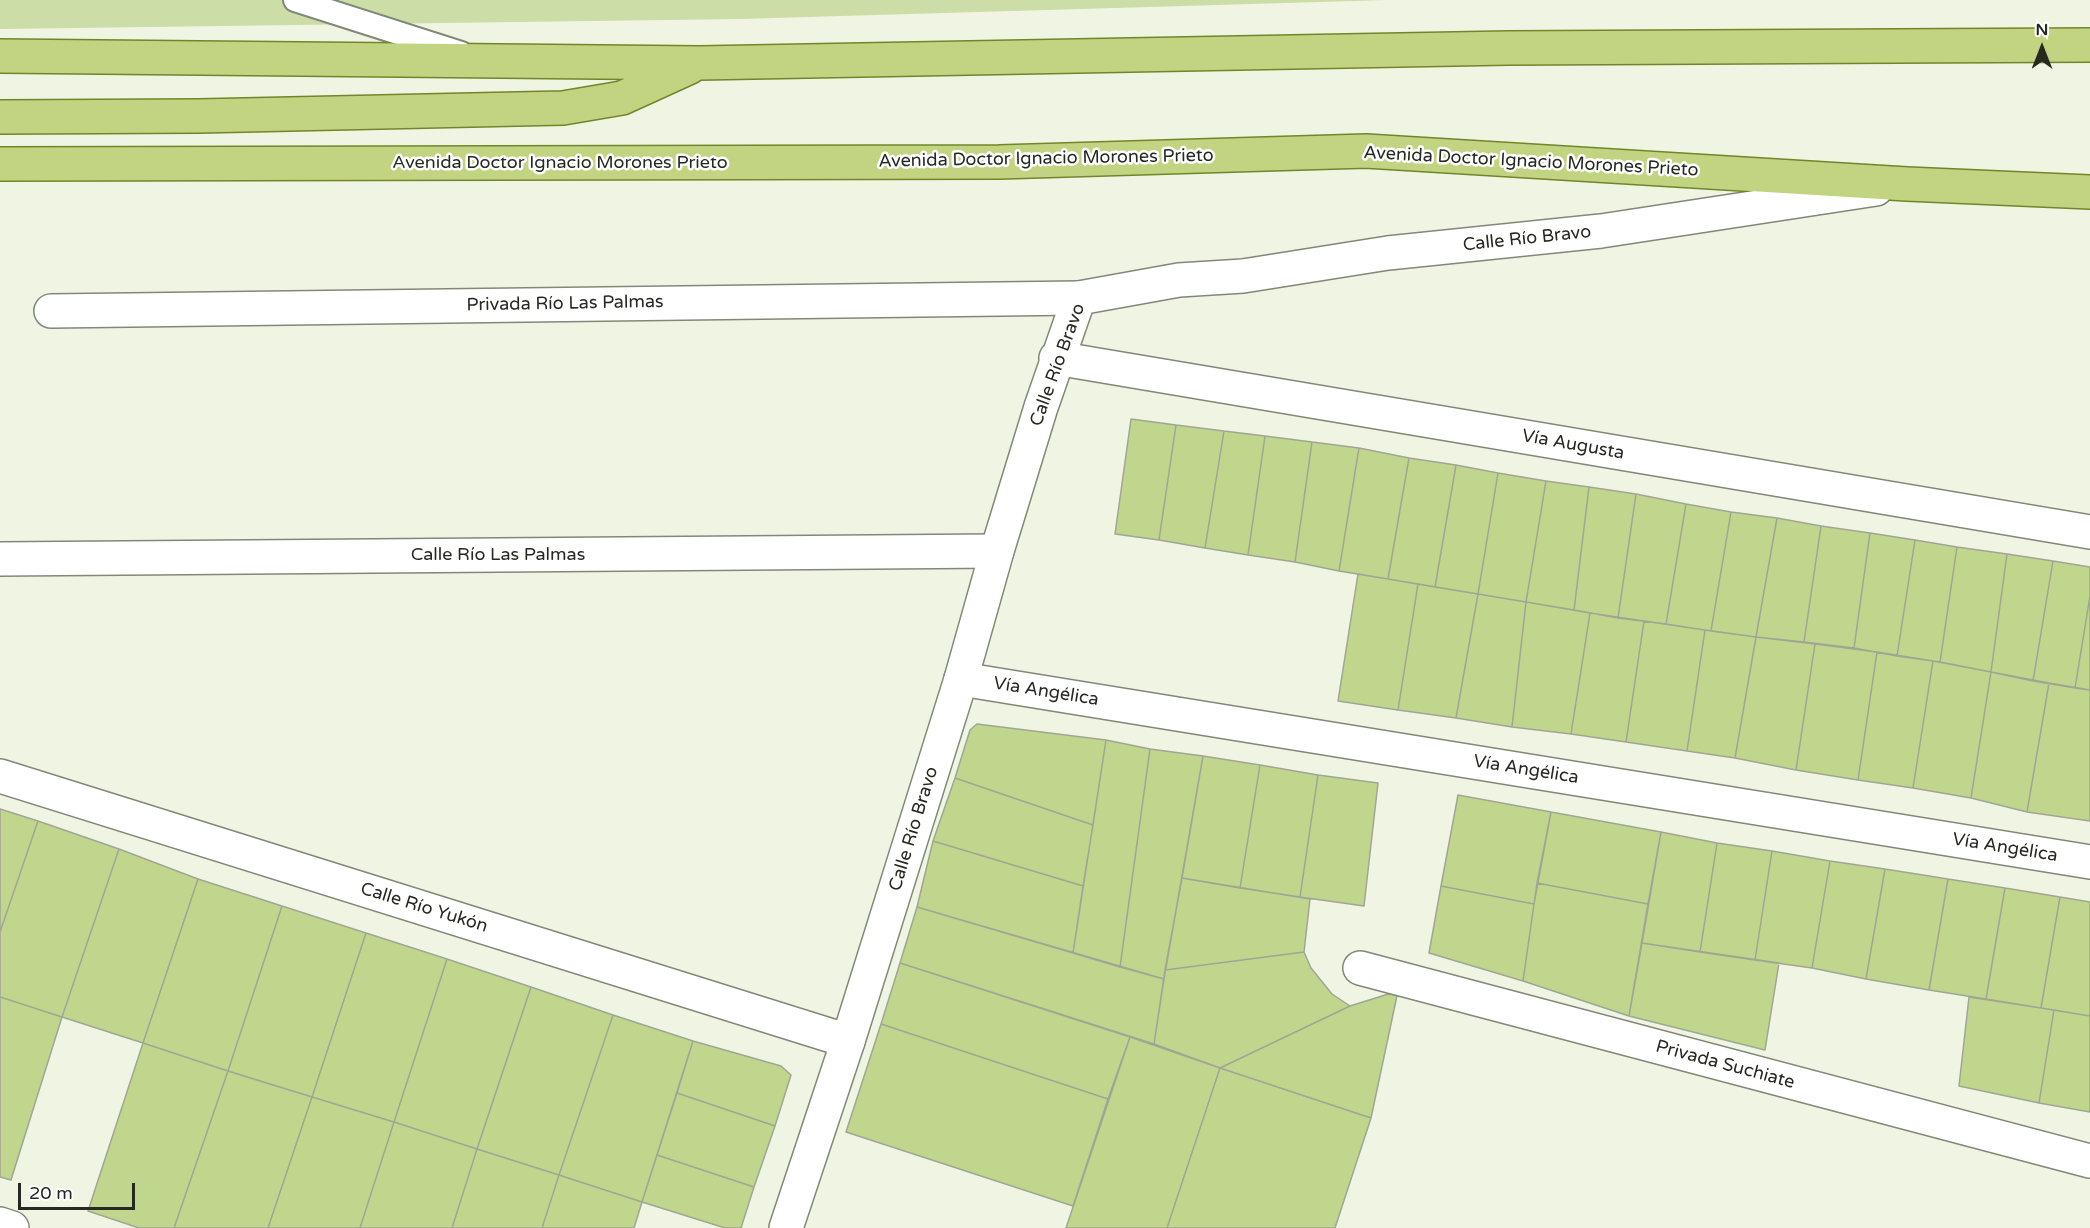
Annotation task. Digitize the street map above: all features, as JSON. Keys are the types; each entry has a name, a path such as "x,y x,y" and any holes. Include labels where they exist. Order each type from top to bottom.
{"main road":[{"path":"0,56 700,63 1508,48 2090,45"},
{"path":"0,117 199,116 563,108 622,98 700,63"},
{"name":"Avenida Doctor Ignacio Morones Prieto","path":"0,164 999,162 1366,151 1907,184 2090,192"}],"street":[{"name":"Calle Río Bravo","path":"786,1228 849,1041 961,679 997,551 1056,358 1079,298 1179,280 1244,276 1388,253 1601,231 1907,184"},
{"name":"Privada Río Las Palmas","path":"51,311 1079,298"},
{"name":"Vía Augusta","path":"1056,358 2090,532"},
{"name":"Calle Río Las Palmas","path":"0,559 997,551"},
{"name":"Vía Angélica","path":"961,679 2090,862"},
{"name":"Calle Río Yukón","path":"0,776 849,1041"},
{"name":"Privada Suchiate","path":"1360,968 2090,1161"},
{"path":"0,1224 12,1228"}],"lane":[{"path":"295,0 486,61"}],"green space":[{"path":"0,0 1388,0 740,19 0,29"}],"building":[{"path":"1131,419 1176,425 1159,540 1115,534"},
{"path":"1176,425 1224,431 1205,548 1159,540"},
{"path":"1224,431 1265,436 1248,555 1205,548"},
{"path":"1265,436 1312,442 1295,562 1248,555"},
{"path":"1312,442 1359,448 1339,571 1295,562"},
{"path":"1359,448 1409,458 1388,579 1339,571"},
{"path":"1409,458 1456,465 1435,587 1388,579"},
{"path":"1456,465 1498,473 1478,594 1435,587"},
{"path":"1498,473 1546,481 1526,602 1478,594"},
{"path":"1546,481 1589,487 1574,610 1526,602"},
{"path":"1589,487 1636,494 1618,618 1574,610"},
{"path":"1636,494 1686,504 1666,624 1618,618"},
{"path":"1686,504 1731,512 1711,631 1666,624"},
{"path":"1731,512 1777,518 1756,637 1711,631"},
{"path":"1777,518 1821,526 1804,642 1756,637"},
{"path":"1821,526 1870,533 1854,648 1804,642"},
{"path":"1870,533 1915,540 1897,656 1854,648"},
{"path":"1915,540 1957,547 1940,662 1897,656"},
{"path":"1957,547 2007,554 1991,672 1940,662"},
{"path":"2007,554 2053,561 2033,681 1991,672"},
{"path":"2053,561 2090,567 2090,596 2075,688 2033,681"},
{"path":"1358,574 1418,584 1398,710 1338,701"},
{"path":"1418,584 1478,594 1456,718 1398,710"},
{"path":"1478,594 1526,602 1512,727 1456,718"},
{"path":"2090,596 2090,690 2075,688"},
{"path":"1526,602 1590,613 1571,734 1512,727"},
{"path":"1590,613 1644,621 1626,742 1571,734"},
{"path":"1644,621 1705,630 1687,751 1626,742"},
{"path":"1705,630 1756,637 1735,758 1687,751"},
{"path":"1756,637 1815,644 1796,770 1735,758"},
{"path":"1815,644 1877,652 1858,780 1796,770"},
{"path":"1877,652 1933,661 1913,788 1858,780"},
{"path":"1933,661 1991,672 1971,798 1913,788"},
{"path":"1991,672 2049,683 2027,812 1971,798"},
{"path":"2049,683 2090,690 2090,821 2027,812"},
{"path":"977,724 1106,740 1093,825 955,778 970,730"},
{"path":"1106,740 1150,749 1120,967 1073,953"},
{"path":"1150,749 1203,756 1164,979 1120,967"},
{"path":"1203,756 1260,765 1240,888 1182,878"},
{"path":"1260,765 1318,775 1300,897 1240,888"},
{"path":"1318,775 1378,783 1364,906 1300,897"},
{"path":"955,778 1093,825 1083,886 933,841"},
{"path":"1458,795 1551,812 1534,904 1441,886"},
{"path":"0,809 38,821 0,932"},
{"path":"1551,812 1661,832 1648,904 1537,883"},
{"path":"38,821 119,849 62,1017 0,997 0,932"},
{"path":"1661,832 1717,843 1700,952 1642,943"},
{"path":"933,841 1083,886 1073,953 917,907"},
{"path":"1717,843 1772,851 1755,960 1700,952"},
{"path":"119,849 198,879 143,1043 62,1017"},
{"path":"1772,851 1830,861 1812,968 1755,960"},
{"path":"1830,861 1885,869 1866,979 1812,968"},
{"path":"1885,869 1948,879 1929,990 1866,979"},
{"path":"1182,878 1310,899 1304,952 1165,970"},
{"path":"198,879 282,906 228,1071 143,1043"},
{"path":"1948,879 2005,888 1986,999 1929,990"},
{"path":"1537,883 1648,904 1629,1016 1523,981"},
{"path":"1441,886 1534,904 1523,981 1429,953"},
{"path":"2005,888 2060,897 2041,1008 1986,999"},
{"path":"2060,897 2090,902 2090,1016 2041,1008"},
{"path":"282,906 366,933 312,1097 228,1071"},
{"path":"917,907 1164,979 1154,1044 900,963"},
{"path":"366,933 447,959 394,1122 312,1097"},
{"path":"1642,943 1779,963 1765,1050 1629,1016"},
{"path":"1304,952 1311,968 1332,994 1350,1006 1220,1068 1154,1044 1165,970"},
{"path":"447,959 531,987 477,1149 394,1122"},
{"path":"900,963 1130,1037 1108,1099 881,1024"},
{"path":"531,987 613,1015 559,1175 477,1149"},
{"path":"1398,991 1371,1118 1220,1068 1350,1006"},
{"path":"0,997 62,1017 11,1180 0,1177"},
{"path":"1969,997 2054,1010 2039,1103 1959,1086"},
{"path":"2054,1010 2090,1016 2090,1112 2039,1103"},
{"path":"613,1015 693,1041 642,1202 559,1175"},
{"path":"881,1024 1108,1099 1073,1206 846,1132"},
{"path":"1130,1037 1220,1068 1167,1228 1066,1228"},
{"path":"693,1041 781,1066 791,1075 775,1126 677,1093"},
{"path":"143,1043 228,1071 174,1228 139,1228 88,1211"},
{"path":"1220,1068 1371,1118 1335,1228 1167,1228"},
{"path":"228,1071 312,1097 268,1228 174,1228"},
{"path":"677,1093 775,1126 754,1187 657,1155"},
{"path":"312,1097 394,1122 360,1228 268,1228"},
{"path":"394,1122 477,1149 452,1228 360,1228"},
{"path":"477,1149 559,1175 542,1228 452,1228"},
{"path":"657,1155 754,1187 741,1228 725,1228 642,1202"},
{"path":"559,1175 642,1202 634,1228 542,1228"}]}
